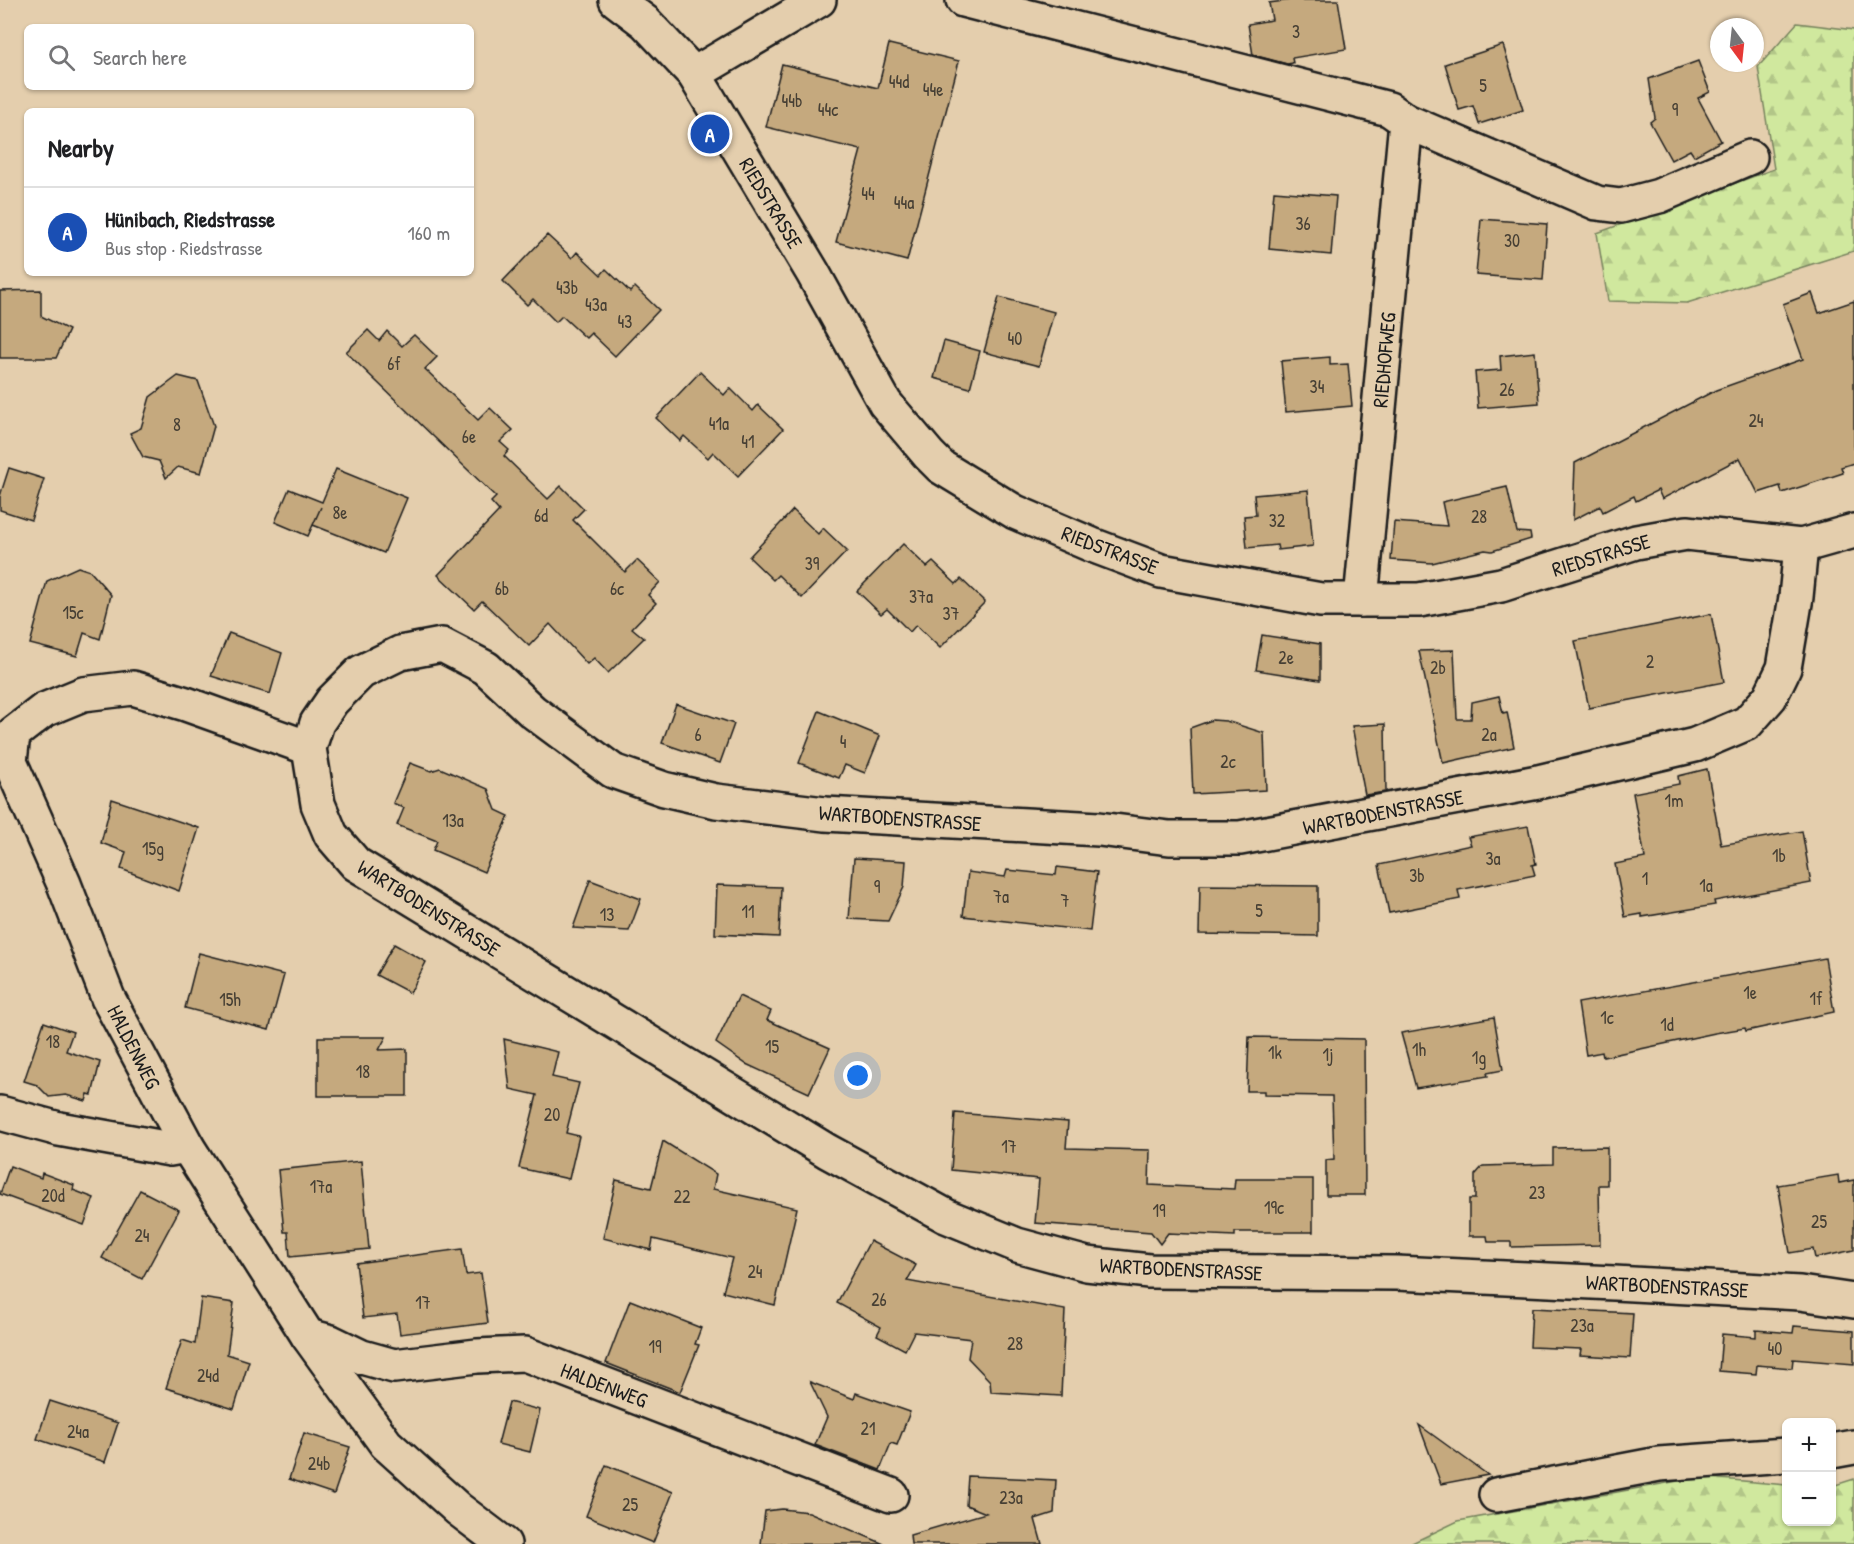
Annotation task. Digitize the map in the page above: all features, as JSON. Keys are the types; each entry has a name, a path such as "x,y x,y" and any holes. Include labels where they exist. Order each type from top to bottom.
{"street":[{"name":"RIEDSTRASSE","path":"616,0 645,22 694,74 813,273 885,403 928,455 941,467 1015,512 1161,571 1321,600 1419,600 1501,585 1636,542 1687,533 1801,546 1854,531"},
{"path":"694,74 819,0"},
{"path":"963,0 1389,109 1406,121 1588,200 1621,206 1659,196 1750,157"},
{"name":"RIEDHOFWEG","path":"1361,600 1406,121"},
{"name":"WARTBODENSTRASSE","path":"1801,546 1796,597 1784,668 1770,697 1747,723 1695,745 1561,777 1386,813 1240,838 1169,838 1099,829 825,814 716,801 664,789 613,771 532,711 486,668 442,645 400,653 361,672 332,701 322,716 309,748 318,804 331,835 356,864 827,1151 946,1216 1017,1245 1086,1264 1171,1273 1453,1276 1735,1288 1800,1293 1854,1301"},
{"name":"HALDENWEG","path":"309,748 186,704 133,688 83,694 44,710 6,730 10,762 64,884 108,998 188,1146 308,1336 386,1444 458,1509 504,1544"},
{"path":"0,1113 59,1129 170,1149 188,1146"},
{"name":"HALDENWEG","path":"308,1336 331,1341 362,1357 394,1366 477,1356 525,1354 891,1495"},
{"path":"1836,1450 1854,1447"},
{"path":"1496,1495 1659,1464 1782,1455"}],"green space":[{"path":"1797,23 1854,30 1854,251 1687,303 1608,301 1597,233 1774,169 1759,72 1764,72 1764,60"},
{"path":"1700,1477 1782,1485 1782,1526 1836,1526 1836,1485 1854,1479 1854,1544 1410,1544 1458,1521"}],"building":[{"path":"1291,0 1338,0 1346,49 1292,58 1293,63 1287,64 1253,55 1248,24 1272,20 1269,3"},
{"path":"889,44 959,61 907,261 836,242 861,150 766,127 782,64 878,88"},
{"path":"1503,45 1523,110 1479,124 1473,106 1459,110 1445,64"},
{"path":"1698,61 1710,92 1698,98 1721,141 1694,156 1690,150 1671,160 1650,122 1655,118 1649,79"},
{"path":"1274,191 1336,196 1331,255 1269,249"},
{"path":"1481,219 1547,224 1543,280 1476,275"},
{"path":"547,235 572,258 577,252 601,275 606,269 630,292 635,287 659,310 615,356 591,333 586,338 562,316 556,322 533,299 527,305 503,281"},
{"path":"41,290 41,316 69,330 56,358 0,358 0,291"},
{"path":"1812,293 1819,313 1854,301 1854,463 1841,467 1843,473 1782,493 1780,486 1758,493 1740,458 1662,499 1658,490 1636,501 1634,496 1603,512 1600,506 1573,520 1575,463 1716,390 1803,359 1783,304"},
{"path":"999,297 1054,312 1039,366 984,352"},
{"path":"368,330 379,341 387,331 402,346 414,335 437,357 425,369 478,420 490,408 513,430 500,442 509,450 504,456 548,499 561,486 584,509 573,520 625,572 637,560 660,582 648,595 656,603 632,628 644,638 608,673 594,658 587,664 550,624 529,646 482,601 474,609 438,575 499,511 491,502 496,497 346,352"},
{"path":"944,341 980,351 970,388 934,378"},
{"path":"1535,352 1539,403 1478,408 1475,372 1501,370 1500,356"},
{"path":"1330,357 1330,365 1348,364 1352,406 1286,412 1281,361"},
{"path":"700,372 724,395 730,388 753,411 758,405 783,429 738,476 713,452 708,458 684,436 680,441 656,418"},
{"path":"178,376 198,381 214,426 201,473 178,467 166,478 159,461 143,457 130,433 141,428 150,397"},
{"path":"9,468 44,479 31,520 0,510 0,496"},
{"path":"336,469 407,498 384,553 313,525 321,507 308,536 275,522 289,489 322,502"},
{"path":"1507,487 1517,532 1530,533 1531,539 1492,551 1485,550 1432,563 1391,560 1394,522 1447,526 1442,502"},
{"path":"1308,490 1313,546 1278,550 1277,545 1247,548 1244,516 1256,515 1254,495"},
{"path":"793,510 818,534 823,528 847,551 802,598 778,575 773,580 749,557"},
{"path":"903,544 927,567 933,562 956,584 961,579 985,602 940,648 916,625 910,632 887,609 881,614 857,591"},
{"path":"78,567 90,571 111,595 100,639 84,633 77,656 30,644 47,581"},
{"path":"1711,614 1724,682 1589,708 1575,641"},
{"path":"229,633 282,653 270,694 211,676"},
{"path":"1262,635 1320,644 1320,680 1256,670"},
{"path":"1454,650 1457,719 1471,719 1472,702 1499,696 1503,713 1507,712 1514,747 1443,763 1419,651"},
{"path":"676,704 734,724 720,763 662,743"},
{"path":"819,711 880,736 865,773 845,765 839,778 799,763"},
{"path":"1212,720 1226,721 1264,733 1266,790 1193,794 1190,728"},
{"path":"1385,724 1386,792 1365,795 1352,726"},
{"path":"410,763 431,771 440,768 488,789 496,810 509,816 484,872 433,850 437,841 397,825 404,808 393,803"},
{"path":"1707,769 1721,845 1802,831 1811,883 1714,901 1715,905 1642,917 1642,914 1625,917 1615,864 1645,858 1633,793 1679,784 1678,776"},
{"path":"112,799 199,828 179,891 121,869 126,852 101,843"},
{"path":"1528,826 1536,864 1532,865 1535,875 1458,890 1460,899 1389,913 1379,865 1471,845 1468,837"},
{"path":"854,858 906,861 904,887 888,921 849,919"},
{"path":"1057,867 1097,872 1090,931 963,916 968,872 1005,877 1007,870 1056,875"},
{"path":"590,880 641,899 629,931 573,928"},
{"path":"717,885 781,887 779,937 715,934"},
{"path":"1200,885 1318,886 1318,936 1199,934"},
{"path":"394,944 426,962 410,993 376,975"},
{"path":"199,953 284,975 269,1030 185,1008"},
{"path":"1825,958 1834,1012 1746,1031 1745,1028 1715,1033 1603,1057 1602,1052 1586,1055 1578,1003"},
{"path":"739,996 771,1011 767,1020 830,1048 809,1093 746,1064 716,1043"},
{"path":"1494,1017 1503,1070 1487,1073 1488,1076 1416,1088 1401,1033"},
{"path":"44,1022 73,1032 66,1051 100,1062 92,1095 88,1094 86,1101 66,1095 49,1097 37,1085 24,1081"},
{"path":"318,1037 386,1037 379,1050 407,1049 407,1096 318,1096"},
{"path":"1249,1037 1364,1039 1365,1195 1326,1195 1326,1160 1334,1159 1332,1096 1264,1095 1264,1091 1247,1091"},
{"path":"504,1039 558,1052 552,1077 579,1083 566,1133 579,1136 569,1179 519,1168 537,1095 510,1089"},
{"path":"955,1113 1068,1122 1066,1148 1150,1150 1149,1185 1234,1189 1235,1179 1313,1179 1313,1232 1235,1232 1235,1236 1168,1233 1160,1244 1151,1232 1035,1223 1039,1179 951,1170"},
{"path":"663,1141 716,1174 713,1189 797,1208 775,1305 723,1292 732,1258 653,1239 651,1250 603,1238 616,1180 651,1188"},
{"path":"1607,1147 1607,1185 1599,1185 1600,1245 1511,1247 1511,1242 1488,1242 1487,1236 1469,1236 1469,1199 1475,1199 1475,1175 1483,1166 1553,1164 1553,1148"},
{"path":"361,1161 369,1249 290,1257 288,1232 284,1232 278,1170"},
{"path":"10,1166 41,1178 42,1173 74,1185 73,1190 94,1198 84,1225 0,1194"},
{"path":"1838,1175 1839,1183 1854,1180 1854,1250 1815,1258 1813,1249 1790,1253 1778,1185"},
{"path":"140,1190 179,1210 142,1279 102,1258"},
{"path":"870,1241 916,1265 907,1281 1065,1310 1061,1396 991,1392 990,1381 968,1358 971,1339 914,1332 905,1350 877,1335 881,1327 837,1303"},
{"path":"462,1249 466,1275 481,1273 488,1323 400,1334 397,1314 363,1318 356,1263"},
{"path":"201,1298 234,1303 227,1354 249,1361 234,1409 166,1388 182,1340 195,1344"},
{"path":"630,1300 701,1328 695,1344 699,1345 680,1392 606,1363"},
{"path":"1532,1308 1633,1313 1630,1358 1580,1355 1581,1349 1530,1347"},
{"path":"1794,1326 1854,1331 1854,1364 1793,1359 1792,1368 1757,1365 1756,1374 1719,1371 1722,1334 1756,1337 1756,1330 1793,1333"},
{"path":"810,1382 854,1399 856,1393 910,1412 897,1445 891,1443 880,1470 815,1445 827,1417"},
{"path":"50,1401 118,1423 105,1462 37,1439"},
{"path":"509,1402 540,1410 530,1452 498,1444"},
{"path":"1419,1425 1488,1475 1441,1484"},
{"path":"304,1433 350,1447 334,1494 289,1479"},
{"path":"606,1465 673,1492 653,1543 586,1516"},
{"path":"968,1476 1056,1480 1054,1513 1035,1519 1042,1544 911,1544 910,1535 986,1513 966,1505"},
{"path":"782,1509 809,1512 884,1544 761,1544 765,1511"}],"place":[{"name":"Hünibach, Riedstrasse","path":"710,134"}]}
